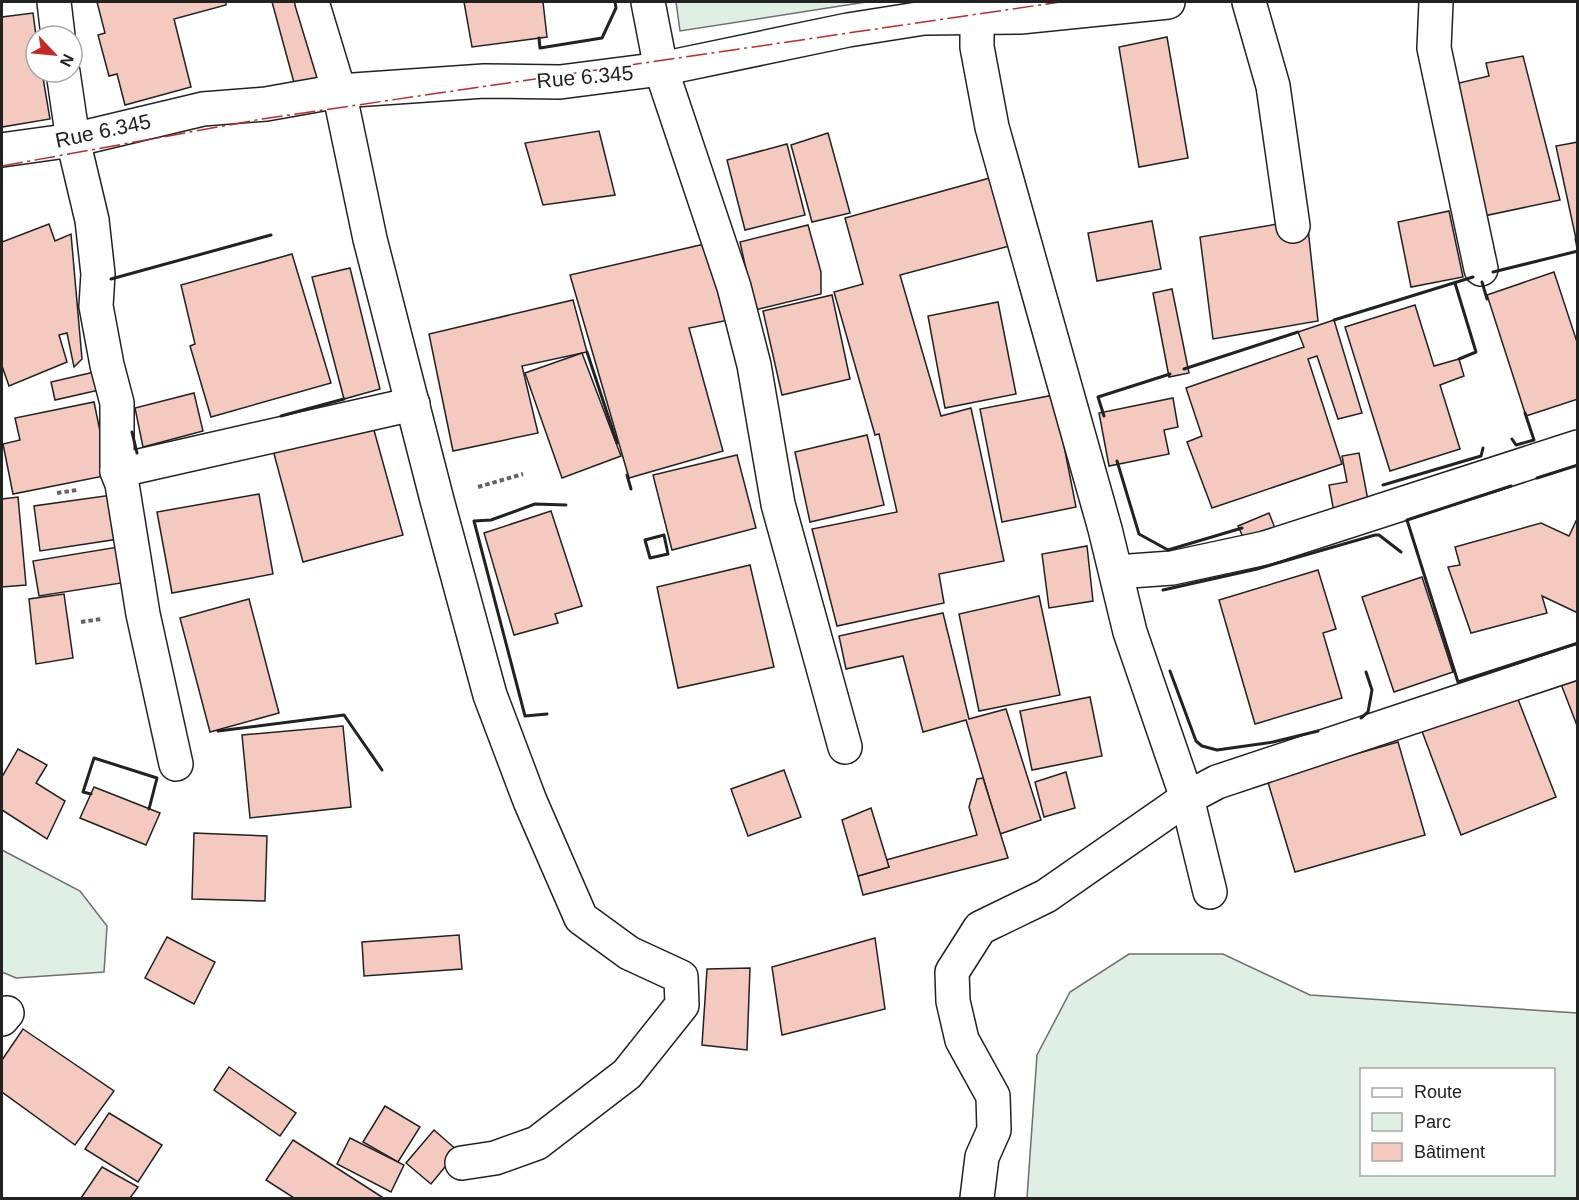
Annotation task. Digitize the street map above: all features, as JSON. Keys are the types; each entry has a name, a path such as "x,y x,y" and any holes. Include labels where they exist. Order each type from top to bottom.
{"street":[{"path":"54,2 57,24"},
{"path":"312,2 339,91 370,240 490,695 530,801 581,918 629,953 681,977 682,1005 627,1074 537,1143 495,1158 462,1163"},
{"path":"648,2 661,69 734,286 754,365 778,504 845,747"},
{"name":"Rue 6.345","path":"2,150 73,140 203,109 266,104 339,91 484,81 560,82 661,69 848,30 976,9 1020,17 1168,2"},
{"path":"1249,2 1273,86 1293,226"},
{"path":"1436,2 1434,48 1480,269"},
{"path":"976,9 977,47 992,128 1116,572 1130,632 1187,798 1210,892 1217,782"},
{"path":"65,84 73,140 92,220 98,274 96,306 106,365 117,403 117,471 122,484 143,614 176,764"},
{"path":"117,471 413,404"},
{"path":"1116,572 1172,568 1264,548 1578,447"},
{"path":"977,1198 982,1157 994,1130 993,1096 962,1040 953,1001 951,972 980,928 1046,896 1187,798 1217,782 1578,662"}],"green space":[{"path":"676,2 866,2 680,31"},
{"path":"2,850 80,891 107,926 104,972 16,978 2,972"},
{"path":"1129,954 1223,954 1310,995 1577,1013 1577,1198 1027,1198 1037,1055 1070,992"}],"building":[{"path":"97,2 226,2 226,5 174,19 191,87 125,105 117,74 109,76 98,35 105,33"},
{"path":"272,2 306,2 328,81 296,90"},
{"path":"464,2 543,2 547,37 472,47"},
{"path":"33,13 34,24 24,24 24,84 44,84 50,119 2,127 2,17"},
{"path":"1167,37 1188,158 1139,167 1119,47"},
{"path":"1523,56 1560,200 1479,217 1442,87 1489,76 1486,63"},
{"path":"599,131 615,195 543,205 525,143"},
{"path":"828,133 850,213 812,222 791,145"},
{"path":"1578,142 1578,238 1576,239 1556,146"},
{"path":"787,144 805,215 745,230 727,160"},
{"path":"997,176 1017,244 900,275 941,416 971,408 1004,561 939,574 944,603 837,626 812,529 897,512 879,434 875,435 834,292 863,284 845,218"},
{"path":"1449,211 1463,277 1411,287 1398,222"},
{"path":"1307,219 1318,321 1213,339 1200,237"},
{"path":"1152,221 1161,269 1097,281 1088,233"},
{"path":"49,224 55,241 71,234 82,359 74,367 67,333 59,335 67,362 9,386 2,366 2,242"},
{"path":"808,225 821,272 821,294 755,310 740,242"},
{"path":"709,243 729,320 689,328 723,451 629,478 570,275"},
{"path":"292,254 331,383 211,417 190,346 195,344 181,285"},
{"path":"350,268 380,389 344,399 312,277"},
{"path":"1554,272 1578,345 1578,399 1526,416 1487,295"},
{"path":"1172,289 1189,373 1169,377 1153,293"},
{"path":"832,295 850,379 782,395 763,311"},
{"path":"573,300 587,352 522,366 538,433 453,451 429,334"},
{"path":"998,302 1016,394 945,408 928,316"},
{"path":"1415,305 1434,366 1459,359 1464,376 1440,385 1460,449 1390,471 1345,327"},
{"path":"1334,320 1362,413 1338,419 1317,356 1308,359 1342,464 1212,508 1187,442 1202,436 1186,388 1304,347 1298,332"},
{"path":"582,353 621,456 562,478 525,373"},
{"path":"103,370 108,388 55,400 51,382"},
{"path":"194,393 203,431 143,447 135,408"},
{"path":"1054,395 1076,507 1002,522 980,409"},
{"path":"1173,398 1178,427 1164,430 1169,454 1109,466 1099,413"},
{"path":"94,402 109,475 13,494 3,444 20,440 15,418"},
{"path":"372,423 403,535 303,562 273,450"},
{"path":"867,435 884,505 810,522 795,452"},
{"path":"1359,453 1370,511 1335,518 1329,485 1347,482 1342,456"},
{"path":"737,455 756,528 672,550 653,475"},
{"path":"119,494 125,538 40,551 34,506"},
{"path":"259,494 273,574 172,593 157,512"},
{"path":"18,497 26,585 2,587 2,499"},
{"path":"551,511 582,606 555,614 558,623 514,635 484,533"},
{"path":"1269,513 1278,536 1248,548 1238,526"},
{"path":"1576,521 1578,522 1578,613 1542,596 1547,613 1471,633 1448,567 1460,565 1455,547 1541,523 1569,536"},
{"path":"124,546 134,581 39,596 33,561"},
{"path":"1087,546 1093,601 1049,608 1042,554"},
{"path":"750,565 774,667 678,688 657,587"},
{"path":"1318,570 1336,629 1323,633 1342,698 1255,724 1219,600"},
{"path":"1422,577 1453,672 1394,692 1362,597"},
{"path":"64,594 73,658 36,664 29,599"},
{"path":"1039,596 1060,695 979,711 959,614"},
{"path":"249,599 279,713 210,732 180,618"},
{"path":"943,613 969,719 1006,709 1041,820 1000,834 966,720 923,732 903,656 846,669 839,636"},
{"path":"1578,672 1578,728 1559,679"},
{"path":"1514,689 1556,797 1461,835 1420,726"},
{"path":"1090,697 1102,756 1032,770 1020,711"},
{"path":"343,726 351,807 250,818 242,735"},
{"path":"1398,742 1425,835 1295,872 1267,779"},
{"path":"18,749 47,765 36,783 65,801 47,839 2,810 2,777"},
{"path":"784,770 801,817 748,836 731,789"},
{"path":"1066,772 1075,808 1044,817 1035,782"},
{"path":"983,778 1008,858 863,895 858,876 889,867 886,860 977,835 969,807 977,779"},
{"path":"94,787 160,813 146,845 80,818"},
{"path":"871,808 889,867 858,876 842,820"},
{"path":"194,833 267,836 265,901 192,899"},
{"path":"459,935 462,969 364,976 362,942"},
{"path":"167,937 215,962 194,1004 145,978"},
{"path":"875,938 885,1009 782,1035 772,967"},
{"path":"750,968 747,1050 702,1045 707,969"},
{"path":"23,1029 114,1091 75,1145 2,1092 2,1060"},
{"path":"229,1067 296,1113 280,1136 214,1090"},
{"path":"385,1106 420,1127 398,1162 363,1142"},
{"path":"109,1113 162,1145 138,1182 85,1149"},
{"path":"434,1130 458,1151 431,1184 406,1163"},
{"path":"350,1138 404,1165 391,1192 337,1164"},
{"path":"293,1140 382,1197 294,1198 266,1180"},
{"path":"102,1167 138,1187 130,1198 81,1198"}],"wall":[{"path":"539,38 540,48 602,38 616,8 615,2"},
{"path":"111,279 271,235"},
{"path":"1576,239 1578,249"},
{"path":"1493,272 1578,251"},
{"path":"1334,320 1473,277"},
{"path":"1482,282 1487,299"},
{"path":"1455,283 1476,352 1459,359"},
{"path":"1184,369 1298,332"},
{"path":"587,352 617,443"},
{"path":"1104,416 1098,397 1170,374"},
{"path":"281,416 344,399"},
{"path":"1512,439 1516,445 1534,440 1525,413"},
{"path":"132,432 137,453"},
{"path":"1383,485 1481,456 1483,448"},
{"path":"1117,461 1139,534 1168,550 1242,528"},
{"path":"1537,478 1578,465"},
{"path":"627,475 631,489"},
{"path":"1511,486 1407,520 1458,682 1578,643"},
{"path":"547,714 525,716 474,521 491,520 535,504 566,505"},
{"path":"664,535 668,554 650,558 645,540 664,535"},
{"path":"1163,590 1257,569 1375,535 1379,535 1401,552"},
{"path":"1170,671 1196,741 1202,746 1217,750 1273,742 1318,731"},
{"path":"1361,718 1368,712 1372,690 1366,672"},
{"path":"218,731 344,715 382,770"},
{"path":"91,794 83,792 94,758 157,778 149,809"}],"power":[{"path":"2,166 262,119 1060,2"}]}
